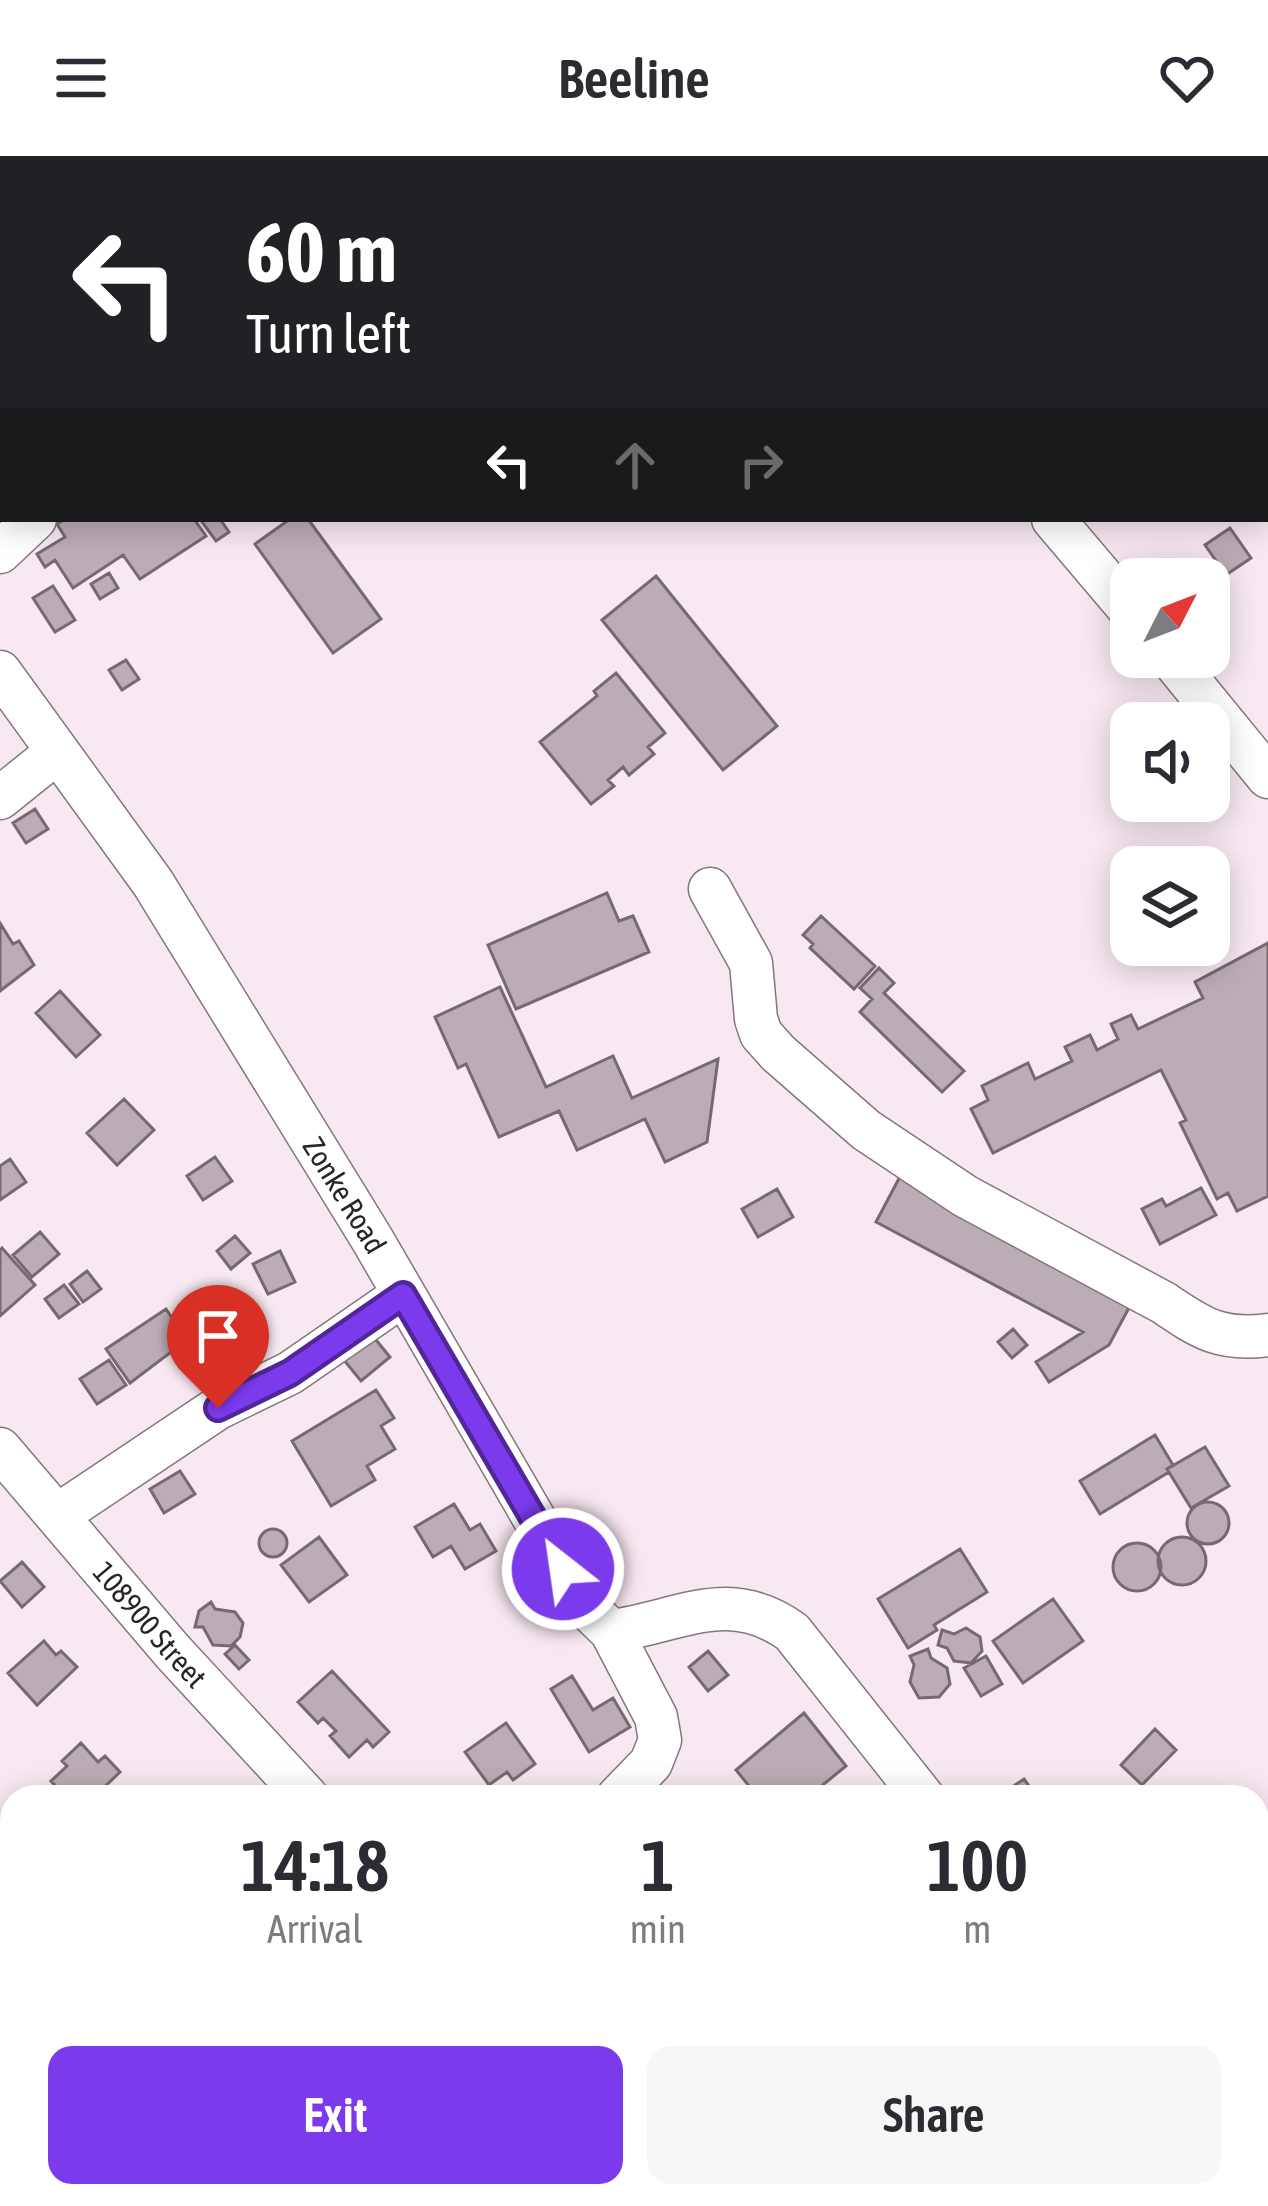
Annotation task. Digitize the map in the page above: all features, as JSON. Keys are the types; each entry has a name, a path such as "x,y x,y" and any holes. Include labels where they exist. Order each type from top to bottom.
{"street":[{"path":"0,552 32,522"},
{"path":"1056,522 1110,586"},
{"name":"Zonke Road","path":"0,671 153,883 403,1295 584,1606 611,1631"},
{"path":"1187,678 1268,777"},
{"path":"0,798 56,753"},
{"path":"710,889 751,963 755,1018 761,1034 866,1130 965,1196 1193,1323 1223,1336 1268,1335"},
{"path":"58,1515 218,1408 290,1373 403,1295"},
{"name":"108900 Street","path":"0,1449 173,1652 296,1785"},
{"path":"633,1785 660,1740 656,1717 611,1631 709,1608 746,1607 792,1632 913,1785"}],"building":[{"path":"196,522 206,536 140,579 123,555 73,588 55,560 45,567 37,554 65,537 57,524"},
{"path":"202,522 222,522 229,532 216,541"},
{"path":"286,522 310,522 381,619 333,653 255,544"},
{"path":"1230,528 1251,558 1230,572 1230,558 1214,558 1205,545"},
{"path":"109,573 118,588 100,599 91,584"},
{"path":"656,576 777,726 723,770 602,620"},
{"path":"53,586 75,620 55,632 33,598"},
{"path":"126,660 139,679 122,690 109,670"},
{"path":"616,673 665,733 648,747 654,754 629,775 623,767 608,780 614,786 591,804 540,742 597,696 594,691"},
{"path":"35,809 48,829 26,843 13,823"},
{"path":"607,893 619,921 633,916 649,952 516,1009 488,945"},
{"path":"821,916 875,966 854,989 810,948 813,944 803,935"},
{"path":"0,923 34,965 0,991"},
{"path":"1268,943 1268,1196 1237,1211 1228,1193 1217,1199 1180,1123 1186,1120 1161,1070 993,1153 971,1109 988,1100 982,1086 1028,1063 1035,1079 1072,1061 1065,1047 1090,1035 1097,1050 1118,1039 1111,1024 1131,1015 1138,1029 1203,998 1195,982"},
{"path":"879,968 894,983 884,993 964,1071 942,1092 860,1012 872,999 860,988"},
{"path":"500,987 546,1087 613,1056 632,1098 718,1059 707,1142 665,1162 645,1119 577,1150 559,1111 499,1137 466,1064 458,1068 435,1017"},
{"path":"60,991 100,1035 76,1057 36,1013"},
{"path":"124,1099 154,1130 117,1165 87,1133"},
{"path":"215,1157 232,1181 203,1200 187,1176"},
{"path":"10,1159 26,1182 0,1200 0,1166"},
{"path":"905,1167 1138,1291 1109,1345 1049,1382 1036,1362 1083,1332 876,1222"},
{"path":"1201,1188 1216,1215 1160,1244 1142,1209 1162,1199 1166,1206"},
{"path":"777,1189 793,1217 758,1237 742,1209"},
{"path":"40,1232 59,1254 32,1277 13,1255"},
{"path":"235,1236 250,1253 231,1269 217,1251"},
{"path":"0,1250 35,1285 0,1316"},
{"path":"280,1251 295,1282 268,1294 253,1264"},
{"path":"87,1271 101,1289 83,1302 70,1284"},
{"path":"64,1285 79,1304 59,1318 45,1299"},
{"path":"166,1309 187,1340 130,1383 106,1349"},
{"path":"1013,1329 1027,1345 1012,1358 998,1342"},
{"path":"372,1335 390,1357 361,1381 343,1359"},
{"path":"109,1360 126,1385 97,1404 80,1379"},
{"path":"376,1390 394,1418 381,1426 395,1449 367,1466 375,1480 331,1506 292,1441"},
{"path":"1155,1435 1173,1465 1169,1472 1100,1514 1080,1481"},
{"path":"1205,1447 1229,1486 1191,1508 1167,1469"},
{"path":"180,1471 195,1494 164,1513 150,1489"},
{"path":"1208,1502 1223,1508 1229,1523 1223,1538 1208,1544 1193,1538 1187,1523 1193,1508"},
{"path":"454,1504 470,1530 480,1524 496,1551 465,1569 451,1546 433,1557 415,1527"},
{"path":"273,1529 283,1533 287,1543 283,1553 273,1557 263,1553 259,1543 263,1533"},
{"path":"319,1537 347,1575 309,1602 281,1565"},
{"path":"1182,1537 1199,1544 1206,1561 1199,1578 1182,1585 1165,1578 1158,1561 1165,1544"},
{"path":"1137,1543 1154,1550 1161,1567 1154,1584 1137,1591 1120,1584 1113,1567 1120,1550"},
{"path":"960,1549 987,1592 934,1625 937,1630 908,1648 878,1599"},
{"path":"22,1562 44,1587 22,1607 0,1581"},
{"path":"1053,1599 1083,1641 1023,1683 993,1641"},
{"path":"211,1602 215,1609 235,1612 243,1623 240,1637 231,1646 213,1645 203,1627 195,1627 199,1611"},
{"path":"966,1628 980,1637 982,1651 971,1663 954,1661 947,1648 938,1645 942,1630 954,1634"},
{"path":"44,1641 77,1667 37,1705 8,1673"},
{"path":"235,1645 249,1660 239,1669 225,1654"},
{"path":"928,1649 931,1658 947,1668 950,1684 939,1697 919,1698 910,1682 914,1665 910,1656"},
{"path":"708,1651 728,1675 708,1691 689,1667"},
{"path":"986,1656 1002,1684 981,1696 964,1668"},
{"path":"332,1671 389,1732 373,1747 367,1740 349,1757 330,1736 336,1731 323,1718 318,1723 298,1702"},
{"path":"572,1676 593,1710 613,1698 630,1727 589,1752 551,1689"},
{"path":"804,1713 846,1766 823,1785 748,1785 736,1770"},
{"path":"506,1723 535,1764 513,1780 507,1772 489,1785 465,1752"},
{"path":"1155,1729 1176,1750 1142,1785 1121,1765"},
{"path":"81,1743 98,1762 105,1756 120,1772 106,1785 55,1785 51,1781 67,1766 62,1761"}],"route":[{"path":"218,1408 290,1373 403,1295 563,1569"}]}
